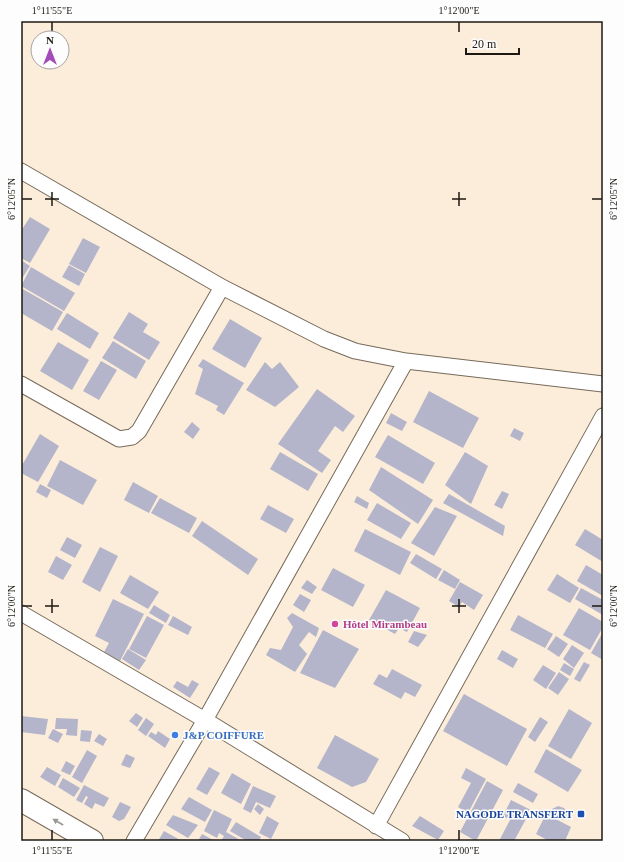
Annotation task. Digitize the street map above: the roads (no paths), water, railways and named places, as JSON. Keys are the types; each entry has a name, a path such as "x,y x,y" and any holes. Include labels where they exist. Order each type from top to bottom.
{"main road":[{"path":"21,800 92,841"}],"street":[{"path":"21,171 222,287 324,339 355,350 406,361 603,384"},
{"path":"21,384 119,438 132,437 138,432 222,287"},
{"path":"134,841 204,720 406,361"},
{"path":"376,826 603,416"},
{"path":"21,613 204,720 402,841"}],"place":[{"name":"Hôtel Mirambeau","path":"335,624"},
{"name":"J&P COIFFURE","path":"175,735"},
{"name":"NAGODE TRANSFERT","path":"581,814"}]}
